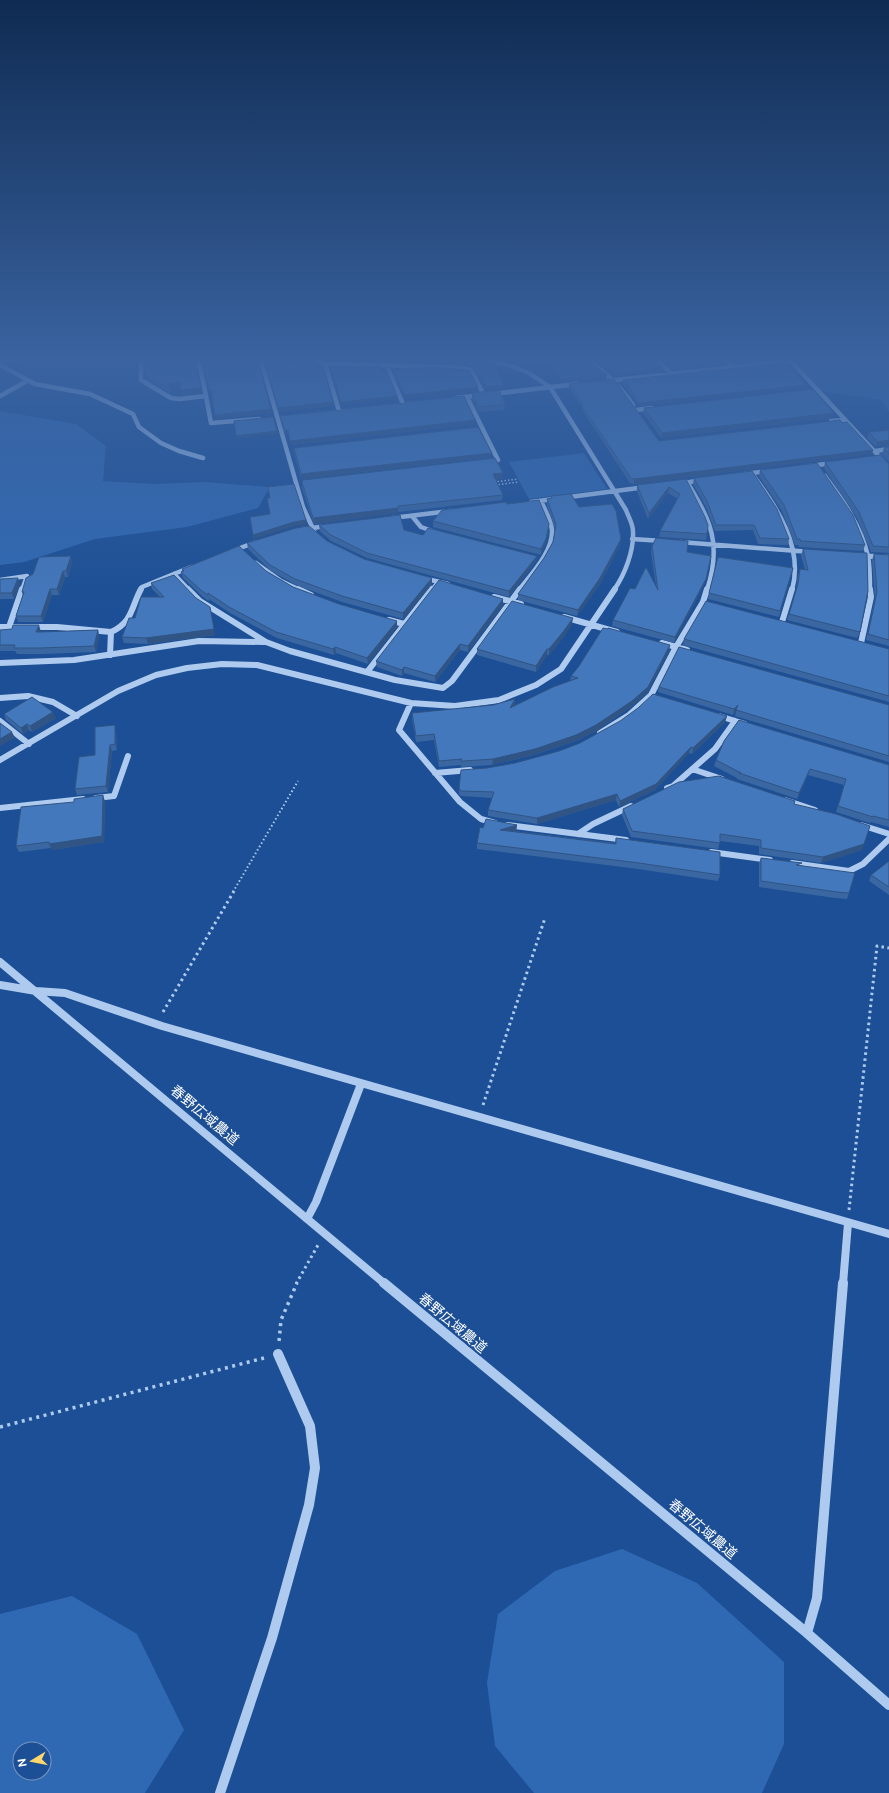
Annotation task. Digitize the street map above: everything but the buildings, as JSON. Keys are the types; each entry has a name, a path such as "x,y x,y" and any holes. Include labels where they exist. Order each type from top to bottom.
{"street":[{"path":"159,441 179,451 203,458"},
{"path":"283,441 311,528 318,537"},
{"path":"483,462 498,460 489,441"},
{"path":"0,760 118,691 156,675 187,668 222,664 257,665 411,703 456,706 499,700 536,685 561,669 622,578 630,553 633,530 626,510 583,441"},
{"path":"865,441 889,467"},
{"path":"286,449 294,448"},
{"path":"875,451 889,449"},
{"path":"873,458 880,457"},
{"path":"802,467 838,463"},
{"path":"817,465 843,500 860,532 868,556 871,597 861,643"},
{"path":"738,475 774,471"},
{"path":"752,473 771,497 782,519 792,551 794,564 793,586 782,622"},
{"path":"673,484 709,479"},
{"path":"297,483 304,482"},
{"path":"594,737 629,715 651,695 676,647 703,602 710,581 715,553 714,545 712,533 704,509 687,482"},
{"path":"526,502 651,487"},
{"path":"174,574 200,601 266,642 290,651 395,680 443,688 452,681 542,559 552,540 553,525 541,501"},
{"path":"389,518 458,510"},
{"path":"412,516 415,523 426,529 441,533"},
{"path":"296,530 335,525"},
{"path":"632,538 669,541"},
{"path":"226,553 261,540"},
{"path":"677,542 815,552"},
{"path":"241,547 246,552"},
{"path":"853,555 889,557"},
{"path":"534,557 542,559"},
{"path":"250,558 281,581 314,596"},
{"path":"0,627 57,627 111,632 120,628 130,617 137,596 142,587 196,565"},
{"path":"0,580 27,576 9,627"},
{"path":"417,576 453,586"},
{"path":"367,672 438,582"},
{"path":"489,595 526,605"},
{"path":"703,602 710,604"},
{"path":"555,614 622,633"},
{"path":"381,618 404,624"},
{"path":"774,620 789,624"},
{"path":"110,655 111,632"},
{"path":"653,641 691,651"},
{"path":"854,641 868,645"},
{"path":"0,663 74,660 152,647 199,642 266,642"},
{"path":"651,695 658,697"},
{"path":"0,698 28,696 53,702 77,716"},
{"path":"411,703 398,730 460,802 481,819 500,824 632,841"},
{"path":"714,715 750,726"},
{"path":"0,720 29,744"},
{"path":"660,792 673,786 715,749 735,721"},
{"path":"0,808 114,796 128,756"},
{"path":"692,769 730,782"},
{"path":"435,773 478,770"},
{"path":"775,797 821,812"},
{"path":"578,834 593,824 640,802"},
{"path":"851,822 889,834"},
{"path":"787,862 849,871 863,864 889,839"},
{"path":"702,851 779,861"},
{"name":"春野広域農道","path":"0,962 324,1234 807,1633 889,1705"},
{"path":"0,984 36,992 65,993 156,1024 361,1084 889,1234"},
{"path":"307,1219 316,1202 361,1084"},
{"path":"807,1633 817,1598 848,1223"},
{"path":"220,1793 272,1638 309,1505 315,1468 310,1426 278,1354"}],"path":[{"path":"487,483 518,479"},
{"path":"489,486 520,482"},
{"path":"156,1024 298,781"},
{"path":"479,1117 545,918"},
{"path":"848,1223 877,946 889,948"},
{"path":"0,1427 278,1354 282,1320 293,1290 324,1234"}],"shaded area":[{"path":"0,441 99,441 106,446 103,481 155,484 206,482 270,487 258,508 187,527 95,539 24,562 0,565"},
{"path":"584,453 607,489 529,499 509,462"},
{"path":"622,1549 697,1583 784,1662 784,1744 762,1793 534,1793 495,1746 487,1683 498,1614 555,1571"},
{"path":"72,1596 137,1634 184,1730 145,1793 0,1793 0,1614"}]}
